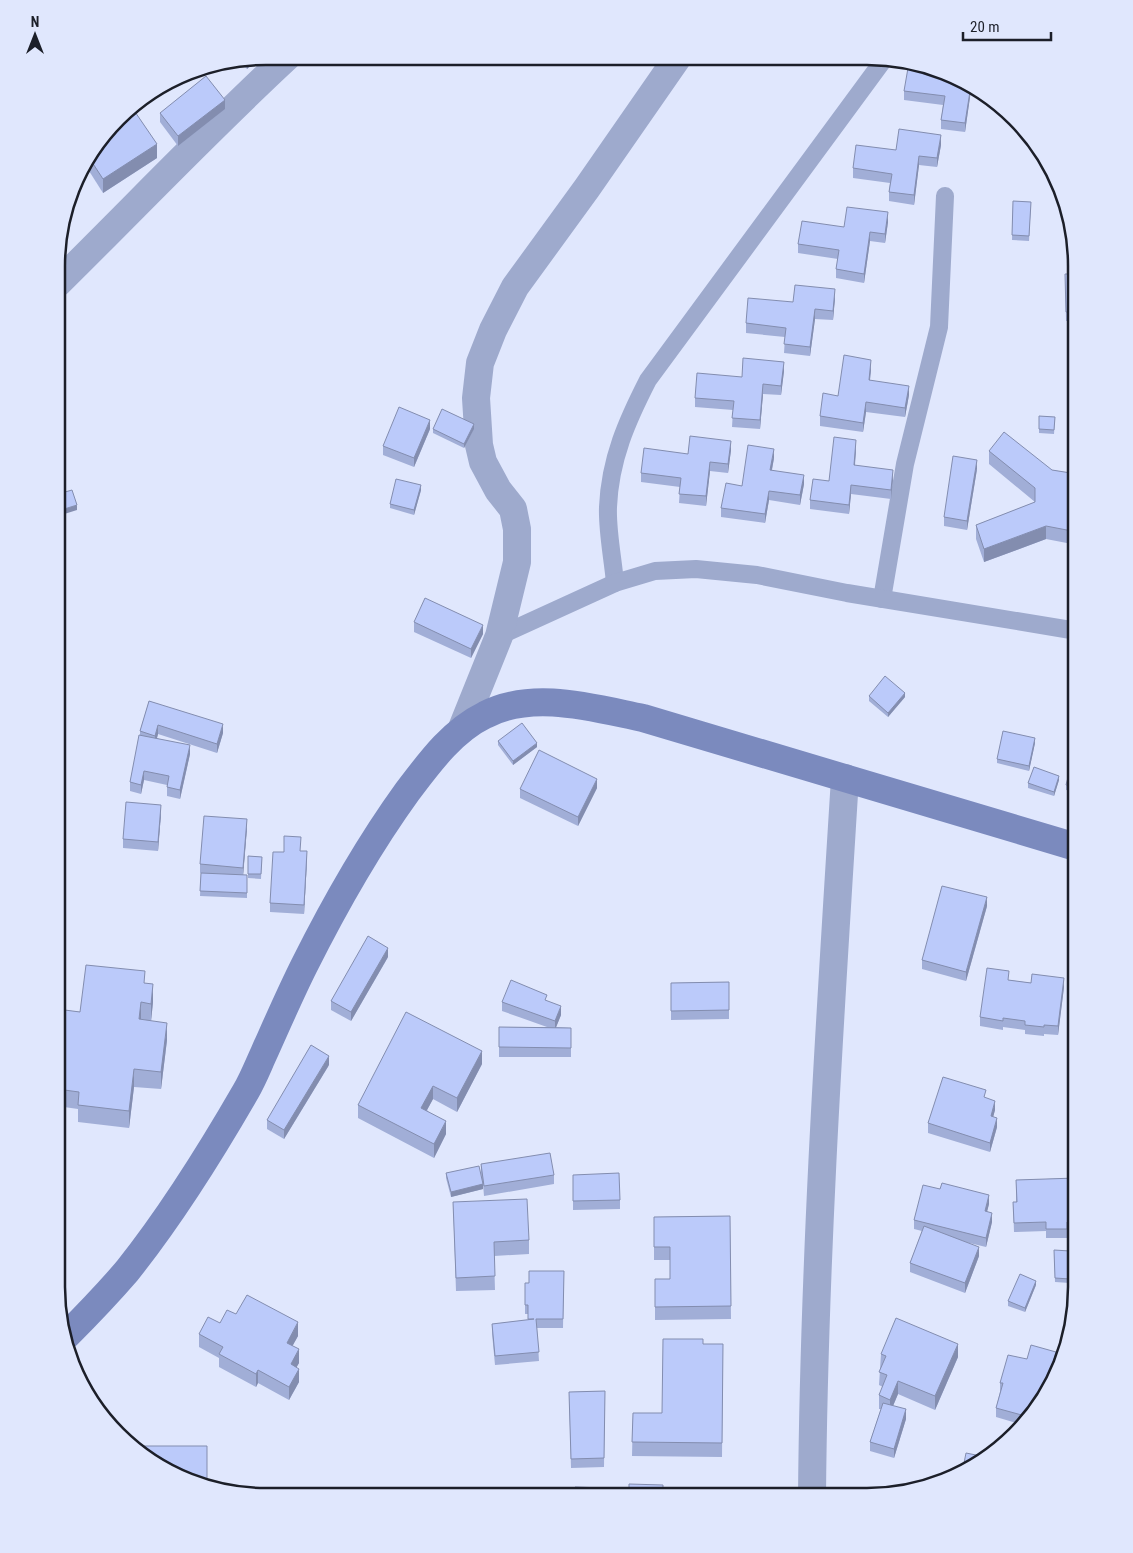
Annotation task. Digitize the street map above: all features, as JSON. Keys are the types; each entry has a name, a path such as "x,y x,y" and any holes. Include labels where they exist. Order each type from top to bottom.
{"street":[{"path":"65,276 143,200 230,110 278,65"},
{"path":"462,728 498,636 517,562 517,529 513,510 498,490 483,462 479,444 476,398 480,363 493,330 515,287 673,65"},
{"path":"70,1332 127,1270 189,1182 247,1089 305,965 349,883 387,819 419,776 462,728 486,714 510,706 542,702 586,706 643,718 1068,845"},
{"path":"812,1488 813,1374 822,1136 845,778"}],"lane":[{"path":"615,583 608,508 613,462 628,419 648,380 880,65"},
{"path":"882,599 905,464 939,327 945,196"},
{"path":"498,636 615,583 656,571 696,568 757,575 882,599 1068,630"}],"building":[{"path":"908,69 944,80 968,92 970,93 965,123 941,120 945,96 904,91"},
{"path":"206,76 225,100 178,136 160,113"},
{"path":"136,113 157,144 103,179 93,164 106,143"},
{"path":"899,129 941,135 937,158 919,156 914,195 889,192 892,174 853,168 856,145 896,150"},
{"path":"1013,201 1031,202 1029,236 1012,235"},
{"path":"847,207 888,212 885,234 870,232 864,274 836,269 839,250 798,244 802,221 844,227"},
{"path":"1065,274 1068,274 1068,312 1066,312"},
{"path":"795,285 835,289 833,311 815,309 810,347 784,344 786,328 746,323 748,298 793,302"},
{"path":"844,355 871,360 869,380 909,386 905,408 866,402 863,423 820,416 823,393 838,396"},
{"path":"743,358 784,362 781,386 763,384 760,420 732,418 734,401 695,398 697,373 742,377"},
{"path":"399,407 430,420 414,458 383,446"},
{"path":"442,409 474,424 464,444 433,429"},
{"path":"1039,416 1055,417 1054,430 1039,429"},
{"path":"1004,432 1052,470 1068,473 1068,530 1046,526 984,549 976,525 1035,502 1035,488 989,451"},
{"path":"690,436 731,441 728,464 710,462 706,496 679,494 681,478 641,473 644,448 688,454"},
{"path":"834,437 856,440 854,465 893,470 891,490 851,485 849,505 810,500 813,479 829,481"},
{"path":"748,445 774,449 770,470 804,475 800,495 769,491 765,514 721,508 726,483 742,486"},
{"path":"953,456 977,460 967,521 944,517"},
{"path":"396,479 421,485 414,510 390,504"},
{"path":"72,490 77,505 65,509 65,492"},
{"path":"425,598 483,625 471,649 414,622"},
{"path":"885,676 905,693 888,713 869,696"},
{"path":"149,701 223,724 217,744 158,725 155,736 140,731"},
{"path":"522,723 537,743 513,761 498,741"},
{"path":"1003,731 1035,738 1029,766 997,759"},
{"path":"139,735 190,745 180,790 167,787 169,776 144,771 141,785 130,782"},
{"path":"539,750 597,779 578,817 520,789"},
{"path":"1034,767 1059,776 1054,792 1028,783"},
{"path":"126,802 161,805 158,842 123,839"},
{"path":"204,816 247,819 243,868 200,864"},
{"path":"284,836 301,837 300,851 307,851 304,905 270,903 273,852 284,852"},
{"path":"248,856 262,857 261,874 248,874"},
{"path":"201,873 247,875 247,893 200,891"},
{"path":"942,886 987,897 966,972 922,960"},
{"path":"368,936 388,948 351,1012 331,1001"},
{"path":"86,965 145,971 144,983 153,984 151,1004 141,1002 139,1019 167,1023 161,1072 134,1069 129,1111 78,1105 79,1092 65,1090 65,1010 80,1012"},
{"path":"987,968 1009,971 1008,980 1031,983 1032,974 1064,978 1058,1026 1025,1025 1025,1021 1003,1018 1003,1021 980,1017"},
{"path":"511,980 547,995 545,1000 561,1006 555,1021 502,1002"},
{"path":"729,982 729,1010 671,1011 671,983"},
{"path":"406,1012 482,1051 457,1098 433,1086 421,1108 446,1121 434,1144 358,1105"},
{"path":"499,1027 571,1028 571,1048 499,1047"},
{"path":"311,1045 329,1056 284,1130 267,1120"},
{"path":"943,1077 986,1090 984,1097 995,1101 991,1116 997,1118 990,1143 928,1123"},
{"path":"550,1153 554,1175 484,1186 481,1164"},
{"path":"479,1166 483,1184 451,1192 446,1173"},
{"path":"619,1173 620,1200 573,1201 573,1175"},
{"path":"1068,1178 1067,1229 1046,1229 1046,1222 1014,1223 1013,1202 1017,1202 1016,1180"},
{"path":"942,1183 989,1195 985,1211 992,1213 986,1238 914,1220 923,1185 940,1189"},
{"path":"527,1199 529,1240 494,1242 495,1276 456,1278 453,1202"},
{"path":"730,1216 731,1306 655,1307 655,1279 670,1279 670,1247 654,1247 654,1217"},
{"path":"924,1226 979,1247 965,1283 910,1263"},
{"path":"1054,1250 1068,1251 1068,1279 1055,1278"},
{"path":"529,1271 564,1271 563,1319 536,1319 539,1352 495,1356 492,1324 534,1319 528,1319 528,1305 525,1305 525,1283 529,1283"},
{"path":"1020,1274 1036,1281 1025,1308 1008,1301"},
{"path":"247,1295 298,1322 287,1343 299,1349 291,1364 299,1369 289,1387 258,1370 256,1374 219,1354 223,1347 199,1334 208,1317 220,1323 227,1310 236,1314"},
{"path":"896,1318 958,1344 935,1396 898,1381 890,1400 879,1395 887,1375 879,1372 886,1356 881,1354"},
{"path":"663,1339 703,1339 703,1344 723,1344 722,1443 632,1442 633,1413 662,1413"},
{"path":"1031,1345 1056,1352 1052,1365 1041,1388 1022,1415 996,1408 1003,1383 1000,1383 1008,1355 1027,1359"},
{"path":"605,1391 604,1458 571,1459 569,1392"},
{"path":"883,1403 906,1409 894,1449 870,1442"},
{"path":"142,1446 207,1446 207,1479 189,1473 165,1461"},
{"path":"966,1453 977,1455 968,1461 964,1463"},
{"path":"629,1484 663,1485 663,1488 629,1488"}]}
